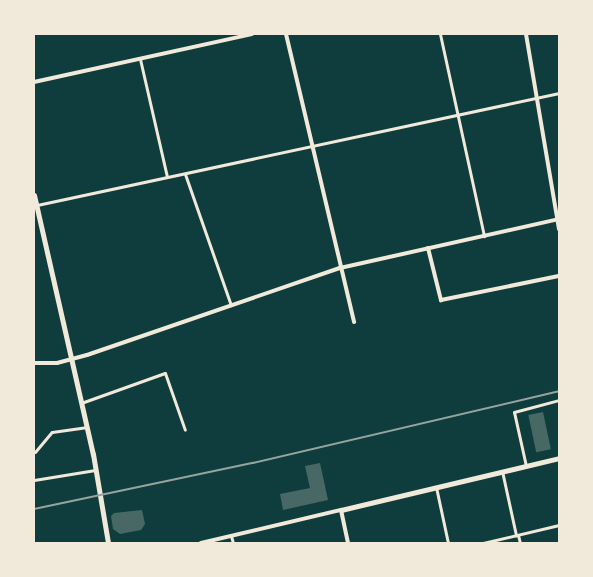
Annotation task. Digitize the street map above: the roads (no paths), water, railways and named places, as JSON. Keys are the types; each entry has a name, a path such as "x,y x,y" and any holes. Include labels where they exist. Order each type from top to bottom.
{"main road":[{"path":"34,195 96,470 108,543"},
{"path":"342,510 559,458"}],"street":[{"path":"34,82 252,34"},
{"path":"286,34 354,322"},
{"path":"440,34 459,114 484,236"},
{"path":"526,34 559,229"},
{"path":"140,58 167,177"},
{"path":"36,206 559,93"},
{"path":"185,174 231,305"},
{"path":"34,363 71,360 340,268 558,220"},
{"path":"428,248 441,300 559,276"},
{"path":"81,404 164,373 186,430"},
{"path":"526,466 514,412 559,400"},
{"path":"35,452 52,432 86,427"},
{"path":"34,445 40,446"},
{"path":"34,480 96,470"},
{"path":"502,471 520,543"},
{"path":"436,486 448,543"},
{"path":"201,543 342,510 348,543"},
{"path":"483,543 559,525"},
{"path":"231,536 233,543"}],"railway":[{"path":"34,509 253,463 559,391"}]}
